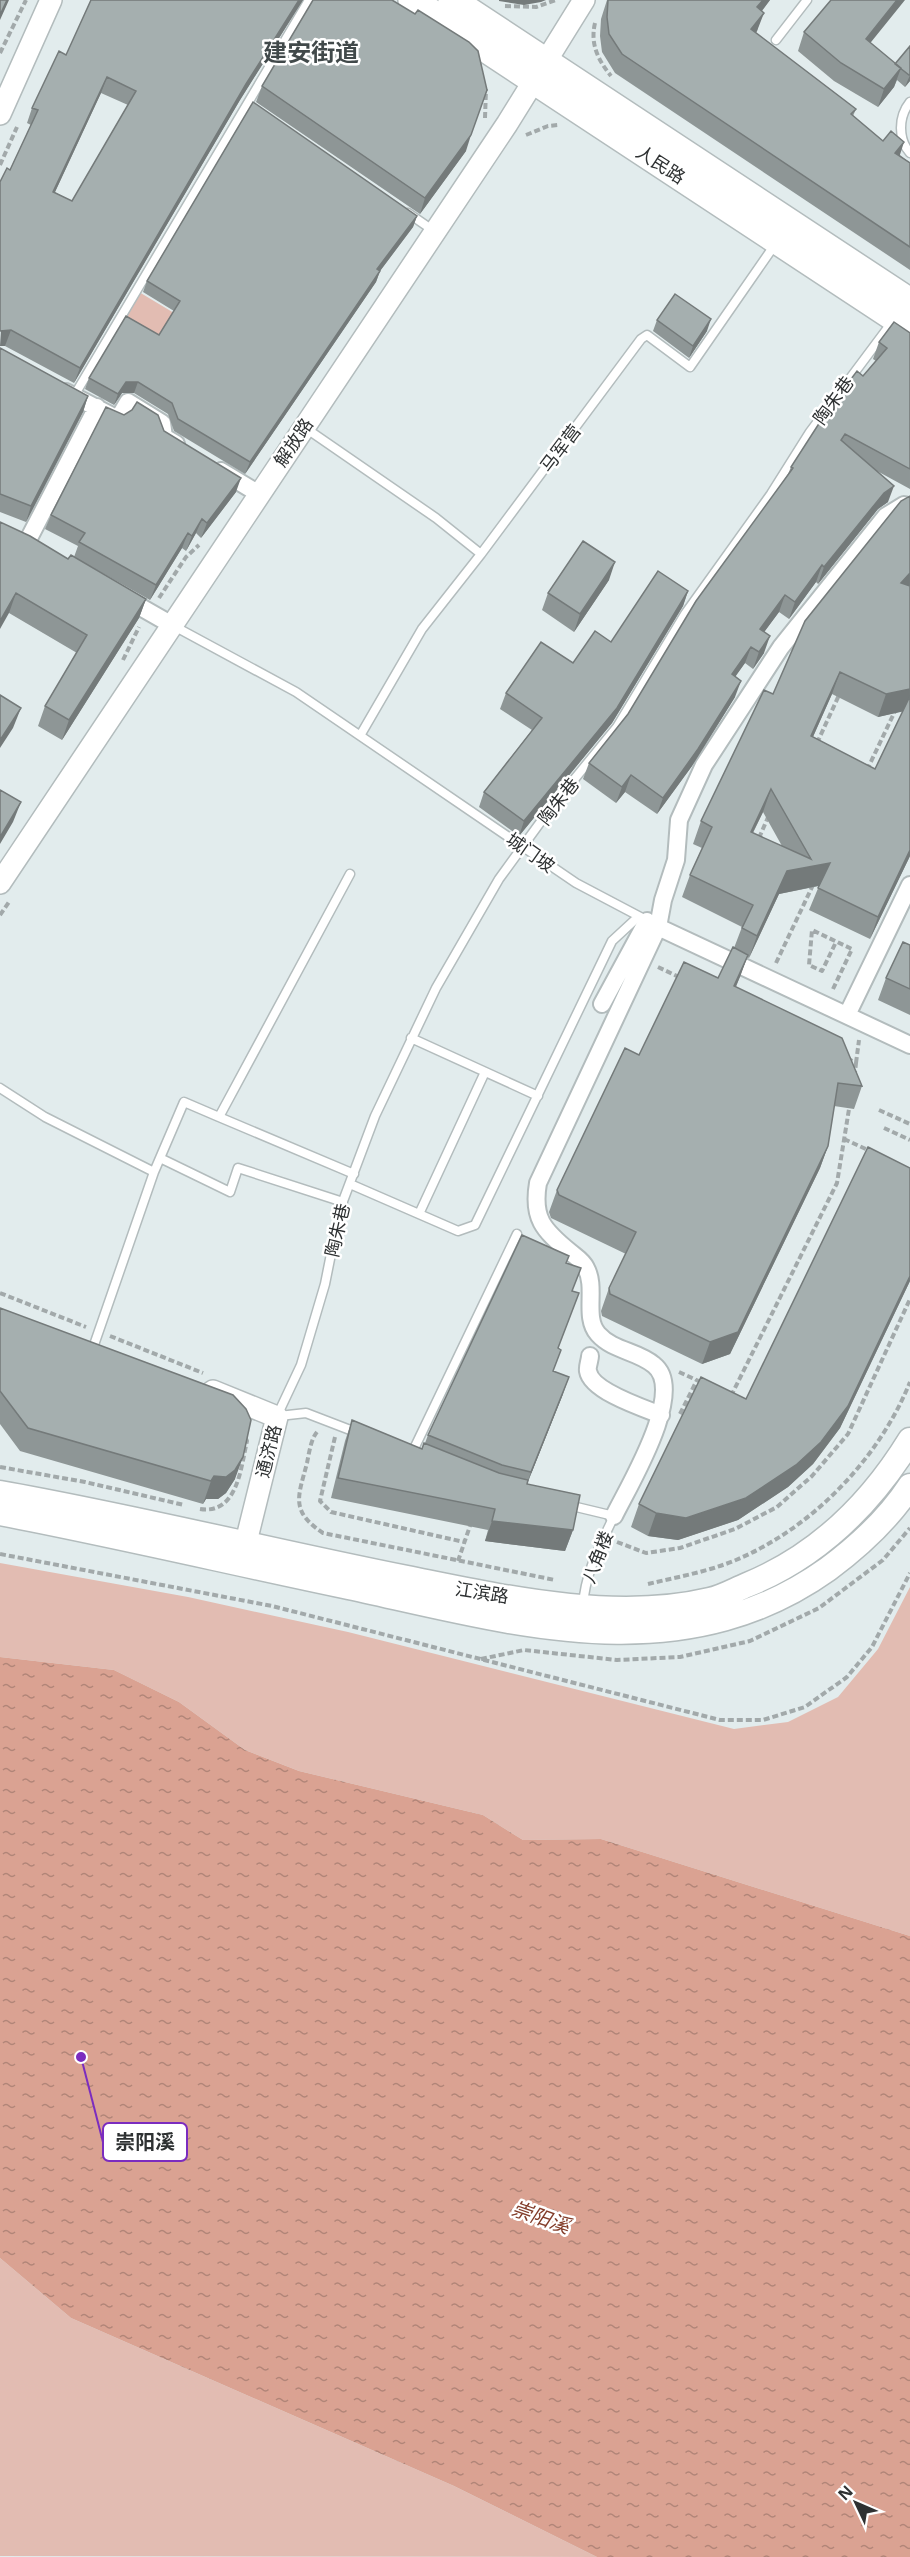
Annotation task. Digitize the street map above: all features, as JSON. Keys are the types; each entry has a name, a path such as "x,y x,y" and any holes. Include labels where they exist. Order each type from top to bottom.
{"main road":[{"name":"人民路","path":"412,0 540,71 906,312"},
{"name":"人民路","path":"452,0 540,71 777,241 906,312"},
{"name":"江滨路","path":"582,1618 711,1600 782,1571 839,1529 888,1476 910,1440"},
{"name":"江滨路","path":"0,1493 471,1613 582,1618 659,1632 700,1626 761,1606 806,1585 846,1556 878,1526 910,1486"},
{"name":"江滨路","path":"0,1514 243,1554"}],"street":[{"path":"0,114 51,0"},
{"name":"解放路","path":"6,889 172,625 540,71 590,8"},
{"path":"56,386 118,418 128,402 162,423 164,437 259,494"},
{"path":"27,542 97,407"},
{"path":"602,1004 648,922 663,900 676,860 679,820 704,765 780,647 886,516 904,505 910,507"},
{"path":"9,532 46,553"},
{"path":"112,591 172,625"},
{"path":"847,1015 910,885"},
{"path":"614,1516 669,1418 662,1374 654,1364 616,1347 598,1334 592,1318 592,1286 585,1264 548,1232 535,1204 538,1183 648,922"},
{"name":"城门坡","path":"648,922 910,1045"},
{"path":"73,1337 97,1339 116,1354"},
{"path":"590,1356 588,1371 593,1382 610,1393 669,1418"},
{"name":"通济路","path":"199,1379 277,1417 243,1554"}],"lane":[{"path":"74,396 309,0"},
{"path":"776,40 807,0"},
{"path":"910,102 902,116 901,131 905,148 910,153"},
{"path":"246,103 256,110"},
{"path":"401,209 434,231"},
{"name":"马军营","path":"361,734 422,629 481,554 641,339 647,335 690,367 777,241"},
{"name":"陶朱巷","path":"277,1417 301,1365 325,1284 343,1202 375,1116 435,988 499,879 617,727 685,614 771,494 810,432 906,312"},
{"path":"304,427 436,518 481,554"},
{"name":"城门坡","path":"172,625 296,692 361,734 576,883 648,922"},
{"path":"219,1117 350,874"},
{"path":"350,1184 458,1231 475,1225 612,941 648,922"},
{"path":"411,1038 538,1096"},
{"path":"419,1214 485,1072"},
{"path":"0,1088 45,1117 154,1172"},
{"path":"97,1339 154,1172 184,1102 354,1174"},
{"path":"160,1158 230,1192 238,1168 343,1202"},
{"path":"402,1449 417,1455 517,1234"},
{"path":"277,1417 306,1413 370,1437"},
{"name":"八角楼","path":"559,1503 614,1516 592,1562 584,1589 582,1618"}],"path":[{"path":"0,53 26,0"},
{"path":"493,3 525,8 556,0"},
{"path":"590,8 596,54 618,84"},
{"path":"481,125 486,115 486,88 483,80"},
{"path":"521,138 548,126 567,125"},
{"path":"813,752 841,691"},
{"path":"864,776 900,701"},
{"path":"758,839 773,807"},
{"path":"776,963 816,879"},
{"path":"0,915 6,889"},
{"path":"832,990 852,949 812,930 810,965 822,971 836,942"},
{"path":"652,977 658,965 687,981"},
{"path":"849,1035 870,1045"},
{"path":"854,1074 860,1040"},
{"path":"836,1053 856,1063"},
{"path":"723,1392 732,1396 837,1183 851,1095"},
{"path":"879,1110 910,1124"},
{"path":"884,1128 910,1140"},
{"path":"844,1139 872,1151"},
{"path":"0,1293 97,1339 199,1379"},
{"path":"621,1533 616,1543 646,1553 680,1548 735,1529 777,1507 812,1476 848,1434 910,1299"},
{"path":"674,1364 680,1372 705,1384"},
{"path":"669,1418 697,1380"},
{"path":"314,1433 321,1429"},
{"path":"337,1429 320,1501 332,1512 464,1542"},
{"path":"196,1508 204,1510 217,1506 227,1501 235,1490 247,1441 244,1432"},
{"path":"0,1467 85,1482 188,1506"},
{"path":"458,1561 474,1514"},
{"path":"0,1554 272,1606 720,1720 763,1720 805,1707 848,1677 872,1647 910,1573"}],"shaded area":[{"path":"139,292 174,313 156,344 120,322"},
{"path":"0,1563 188,1597 348,1632 734,1729 788,1722 838,1697 878,1649 910,1587 910,1936 601,1839 523,1840 483,1815 299,1771 245,1750 179,1702 114,1670 0,1657"},
{"path":"0,2258 71,2318 454,2486 597,2557 0,2556"}],"water":[{"path":"0,1657 114,1670 179,1702 245,1750 299,1771 483,1815 523,1840 601,1839 910,1936 910,2557 597,2557 454,2486 71,2318 0,2258"}],"building":[{"path":"0,0 7,0 0,15"},
{"path":"91,0 299,0 246,84 80,368 11,330 0,331 0,182 7,168 10,170 38,110 32,108 59,51 66,55","holes":["107,77 136,91 72,201 53,192"]},
{"path":"313,0 392,0 415,14 418,10 469,42 478,51 487,90 471,135 425,198 262,86"},
{"path":"608,0 763,0 757,7 764,13 751,29 856,109 851,114 883,141 891,131 904,142 895,153 910,163 910,247 622,54 609,34"},
{"path":"831,0 897,0 866,39 901,68 884,89 841,63 804,32"},
{"path":"910,46 910,75 909,75 895,64"},
{"path":"253,102 417,216 377,269 380,271 250,462 178,419 172,403 138,382 126,382 118,394 89,378 126,316 159,335 180,301 147,281"},
{"path":"675,294 711,319 693,346 657,320"},
{"path":"894,322 910,333 910,469 845,434 841,440 894,486 884,493 824,567 822,565 795,602 785,595 760,629 770,636 759,652 751,647 732,674 741,681 698,749 663,798 631,775 622,787 589,763 628,714 696,601 793,468 791,467 829,408 857,371 863,376 887,348 879,342"},
{"path":"0,348 88,396 31,506 0,494"},
{"path":"137,402 158,415 164,431 241,478 207,523 202,519 192,536 188,533 156,585 79,542 85,533 51,515 106,407 124,415 132,410"},
{"path":"910,496 910,573 901,583 910,586 910,689 886,694 840,672 811,736 875,769 910,696 910,850 878,917 818,888 830,863 787,871 757,936 742,928 753,905 690,875 712,827 701,821 764,690 773,694 805,621 901,501","holes":["771,789 811,859 751,832"]},
{"path":"0,522 30,536 68,559 71,555 146,599 69,720 45,706 87,635 16,593 0,621"},
{"path":"583,541 615,562 580,614 548,593"},
{"path":"658,571 688,591 617,708 524,821 484,792 542,718 506,693 541,642 573,663 595,631 611,642"},
{"path":"0,695 21,708 0,740"},
{"path":"0,790 21,802 0,837"},
{"path":"903,942 910,945 910,989 886,978"},
{"path":"733,947 748,955 734,986 842,1038 862,1086 838,1083 828,1146 738,1332 710,1342 610,1294 609,1288 636,1232 559,1195 557,1190 625,1048 639,1055 684,962 718,978"},
{"path":"868,1147 910,1168 910,1276 848,1406 821,1442 796,1465 746,1498 686,1518 656,1513 639,1504 701,1377 746,1399"},
{"path":"522,1235 569,1256 566,1263 581,1268 572,1291 579,1293 558,1348 561,1350 553,1371 569,1377 531,1472 502,1465 428,1435"},
{"path":"0,1308 233,1395 246,1409 251,1420 243,1457 235,1470 226,1477 214,1476 211,1481 28,1428 0,1391"},
{"path":"352,1420 422,1449 424,1443 499,1473 528,1480 527,1484 580,1495 573,1530 492,1521 495,1509 338,1478"}],"place":[{"name":"崇阳溪","path":"81,2057"}],"district":[{"name":"建安街道","path":"311,51"}]}
